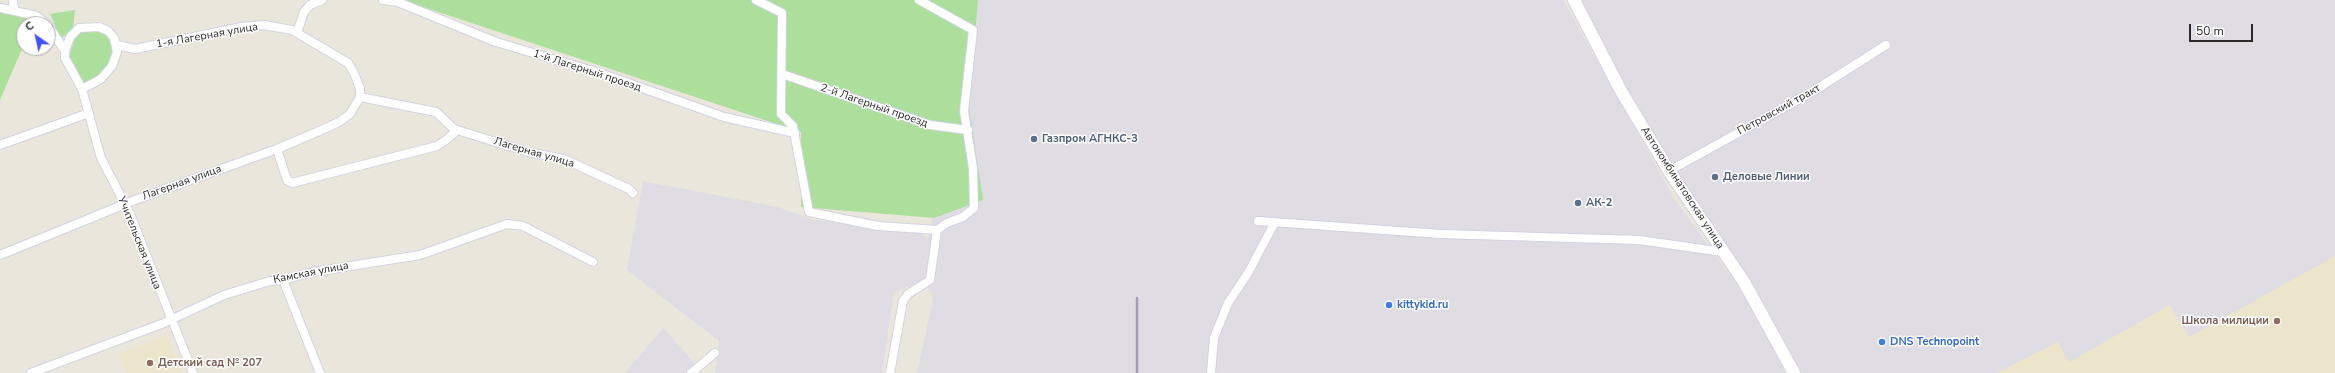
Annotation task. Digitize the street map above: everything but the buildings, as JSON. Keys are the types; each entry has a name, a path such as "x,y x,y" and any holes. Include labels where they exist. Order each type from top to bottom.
{"street":[{"path":"13,0 14,10"},
{"path":"297,33 304,12 310,5 322,0"},
{"name":"1-й Лагерный проезд","path":"383,0 398,2 496,42 600,73 724,117 795,133"},
{"path":"756,0 782,14 781,114 794,126 809,212 878,226 937,230 946,223 963,218 974,208 973,168 964,110 973,30 919,0"},
{"name":"Автокомбинатовская улица","path":"1574,0 1620,91 1669,171 1744,282 1794,373"},
{"path":"0,8 37,16"},
{"name":"1-я Лагерная улица","path":"117,45 135,48 242,27 264,25 297,33 348,63 354,72 360,90 360,97"},
{"path":"56,37 65,50 69,67 82,89 95,84 106,74 115,60 117,45 114,38 108,31 99,27 84,26 79,28 70,37 65,50"},
{"name":"Петровский тракт","path":"1669,171 1812,92 1886,45"},
{"name":"2-й Лагерный проезд","path":"782,74 930,125 968,130"},
{"name":"Учительская улица","path":"82,89 101,158 126,205 170,320 193,373"},
{"name":"Лагерная улица","path":"0,255 126,205 276,149 339,122 350,114 360,97 436,112 454,129 528,152 564,159 617,183 633,192"},
{"path":"0,145 89,113"},
{"path":"276,149 287,180 292,183 437,146 454,133 454,129"},
{"path":"1258,220 1441,234 1639,240 1723,252"},
{"path":"1211,373 1214,338 1228,303 1248,273 1275,222"},
{"name":"Камская улица","path":"31,373 170,320 224,295 270,281 283,280 313,272 420,255 507,224 523,226 593,262"},
{"path":"890,373 903,301 908,294 930,280 937,230"},
{"path":"283,280 320,373"},
{"path":"691,373 715,353"}],"shaded area":[{"path":"976,0 1563,0 1675,200 1743,293 1786,373 917,373 933,299 924,280 894,292 882,373 715,373 719,341 627,270 643,181 778,207 813,220 921,233 928,239 933,214 967,103"},
{"path":"1579,0 2335,0 2335,373 1799,373 1735,256 1665,161"},
{"name":"Школа милиции","path":"2335,256 2335,373 1997,373 2058,342 2069,362 2170,305 2189,337"},
{"path":"663,328 692,360 696,367 687,373 625,373"},
{"name":"Детский сад № 207","path":"167,335 183,373 126,373 118,354"}],"green space":[{"path":"402,0 978,0 969,107 983,200 934,218 801,207 801,132"},
{"path":"0,10 26,16 16,16 16,56 19,56 0,100"},
{"path":"75,10 73,29 69,34 62,37 59,35 56,28 56,16 51,16 50,14"},
{"path":"90,29 107,33 112,40 113,53 103,73 95,79 85,83 81,81 69,57 75,38 79,32"}],"railway":[{"path":"1137,298 1137,373"}],"place":[{"name":"Газпром АГНКС-3","path":"1034,139"},
{"name":"Деловые Линии","path":"1715,177"},
{"name":"АК-2","path":"1578,203"},
{"name":"kittykid.ru","path":"1389,305"},
{"name":"Школа милиции","path":"2277,321"},
{"name":"DNS Technopoint","path":"1882,342"},
{"name":"Детский сад № 207","path":"150,363"}]}
